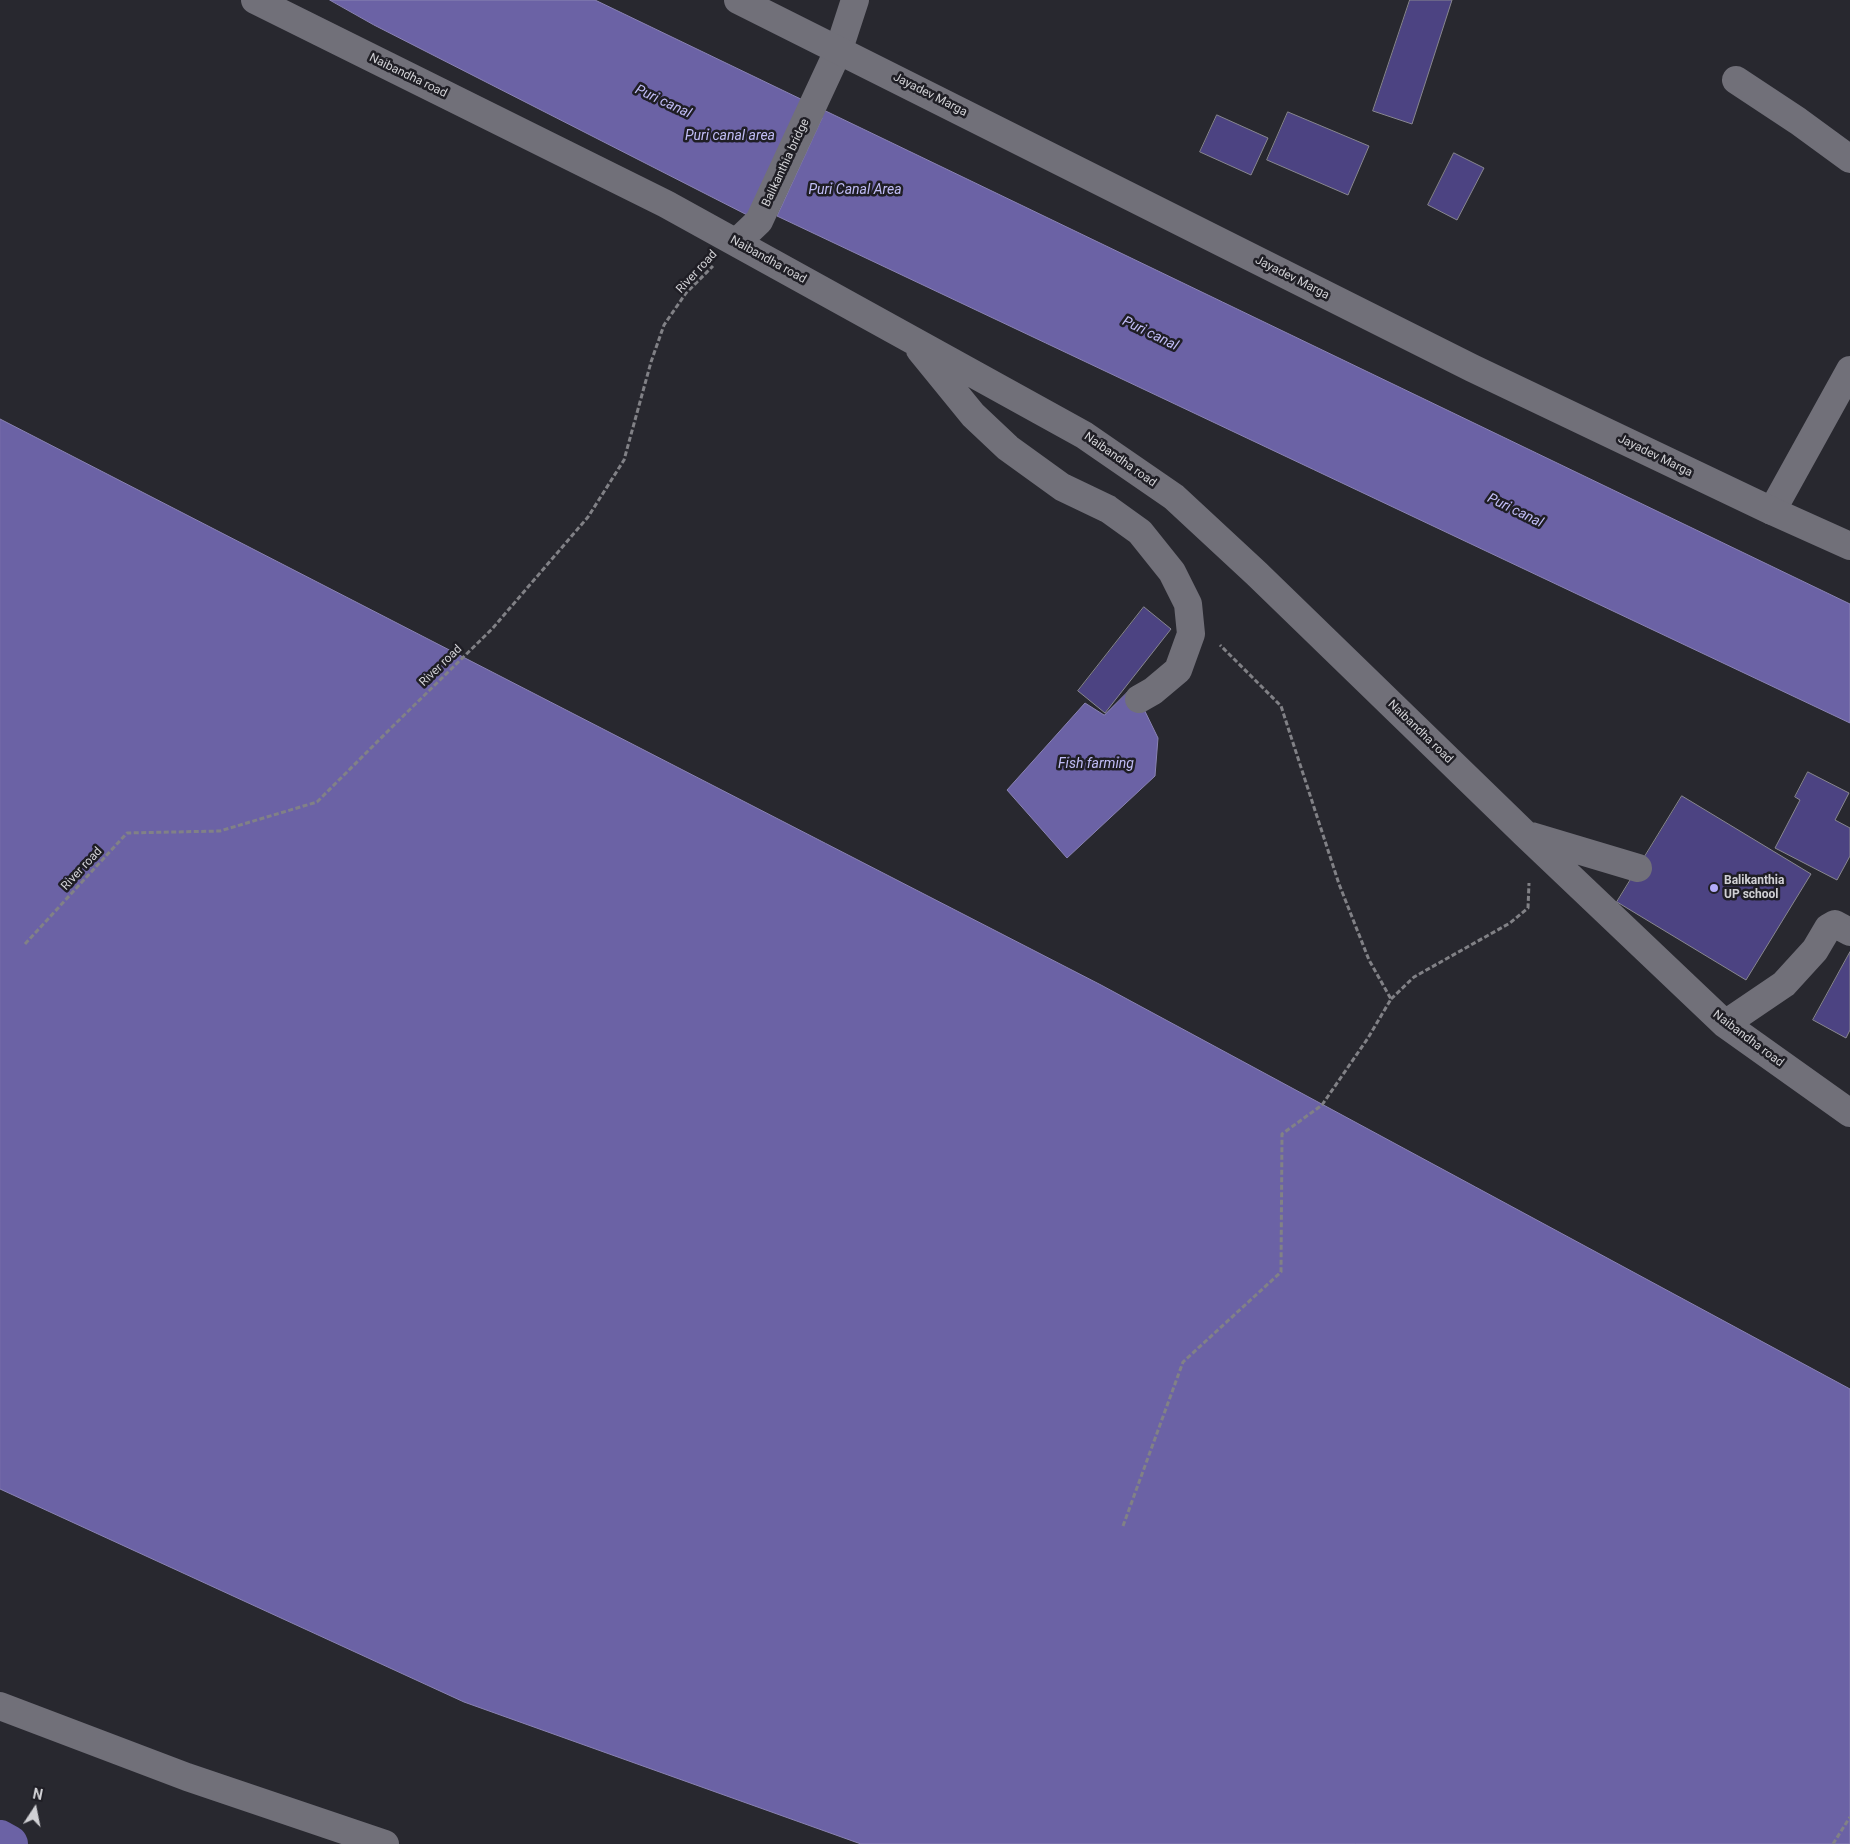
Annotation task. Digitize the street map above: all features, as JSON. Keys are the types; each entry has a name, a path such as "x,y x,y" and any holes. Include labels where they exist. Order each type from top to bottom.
{"street":[{"name":"Naibandha road","path":"255,0 657,200 737,242 1084,435 1174,498 1258,574 1527,837 1725,1024 1850,1112"},
{"name":"Jayadev Marga","path":"738,0 839,49 1463,364 1772,512 1850,546"},
{"name":"Balikanthia bridge","path":"737,242 759,221 839,49 855,0"},
{"path":"1736,80 1798,121 1850,159"},
{"path":"909,338 973,415 1008,448 1062,487 1108,509 1140,532 1172,572 1188,604 1191,634 1178,670 1153,691 1139,699"},
{"path":"1772,512 1850,370"},
{"path":"1527,837 1638,868"},
{"path":"1725,1024 1784,984 1814,950 1828,928 1836,924 1850,932"},
{"path":"0,1706 187,1777 384,1844"}],"path":[{"name":"River road","path":"25,944 128,833 220,832 317,802 492,629 588,517 624,460 651,362 664,325 686,293 737,242"},
{"path":"1188,604 1223,648 1281,706 1339,884 1369,960 1391,999"},
{"path":"1123,1526 1183,1362 1281,1272 1282,1134 1322,1105 1368,1038 1391,999 1414,977 1510,923 1528,908 1527,837"},
{"path":"1833,1844 1850,1817"}],"water":[{"name":"Puri Canal Area","path":"330,0 595,0 1850,604 1850,723 777,216 822,118 759,221 374,25"},
{"path":"0,419 1101,985 1850,1389 1850,1844 861,1844 464,1702 0,1489"},
{"name":"Fish farming","path":"1128,692 1139,699 1158,738 1155,776 1067,858 1007,790 1085,703 1104,715"}],"building":[{"path":"1410,0 1452,0 1412,124 1373,111"},
{"path":"1288,112 1369,146 1348,195 1267,160"},
{"path":"1217,115 1268,138 1251,175 1200,152"},
{"path":"1454,153 1484,168 1457,220 1428,205"},
{"path":"1144,607 1171,629 1105,713 1078,691"},
{"path":"1808,772 1849,793 1835,820 1850,828 1850,856 1837,880 1775,848 1800,800 1795,797"},
{"name":"Balikanthia UP school","path":"1682,796 1811,874 1746,980 1617,902"},
{"path":"1850,952 1850,1030 1846,1038 1813,1020"}],"waterway":[{"path":"0,1839 9,1844"}],"place":[{"name":"Balikanthia UP school","path":"1714,888"}],"water label":[{"name":"Puri canal","path":"663,102"},
{"name":"Puri canal area","path":"730,136"},
{"name":"Puri canal","path":"1150,334"},
{"name":"Puri canal","path":"1515,511"}]}
